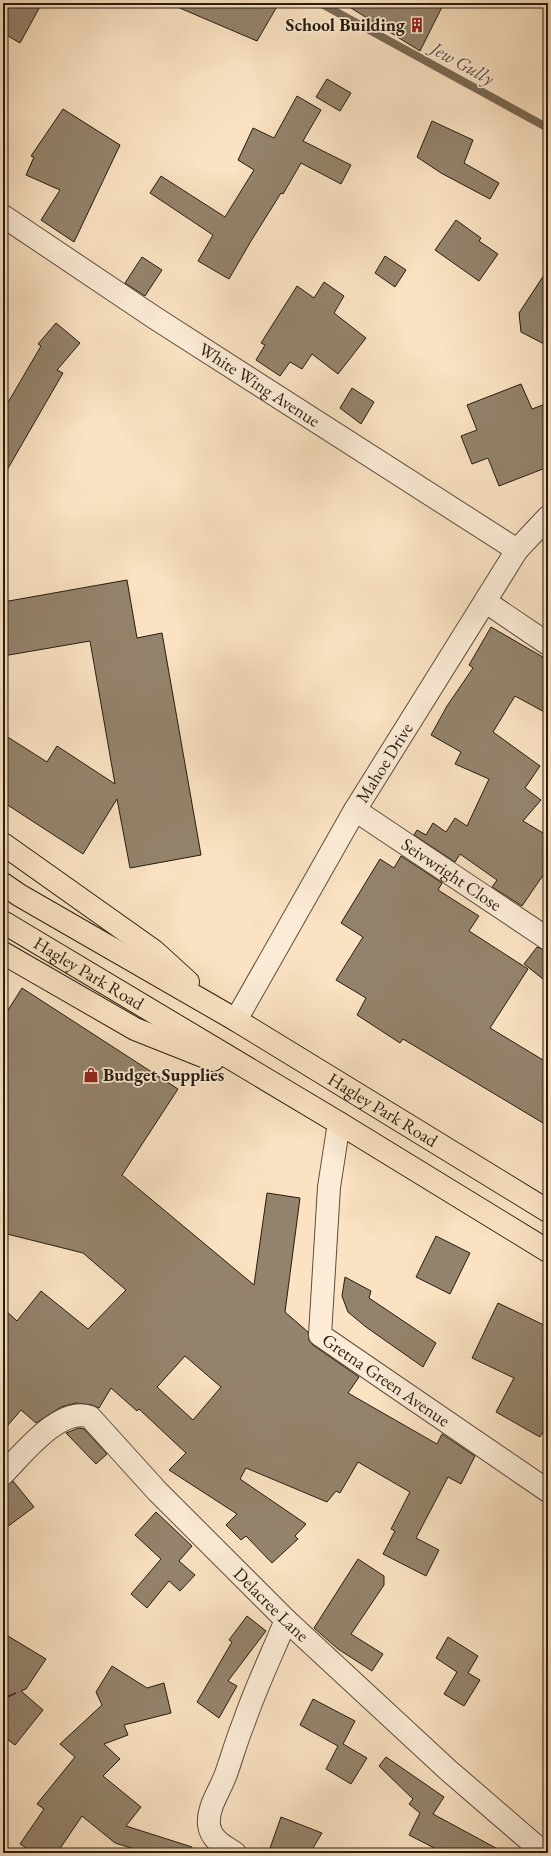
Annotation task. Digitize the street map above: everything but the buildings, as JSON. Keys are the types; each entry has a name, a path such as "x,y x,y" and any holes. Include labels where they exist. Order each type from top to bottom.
{"main road":[{"name":"Hagley Park Road","path":"3,844 154,951 216,1009"},
{"name":"Hagley Park Road","path":"3,884 19,895 236,1020 548,1211"},
{"name":"Hagley Park Road","path":"3,922 278,1086 548,1251"},
{"name":"Hagley Park Road","path":"3,953 135,1030 278,1086"}],"street":[{"name":"White Wing Avenue","path":"3,216 155,318 517,550"},
{"name":"Mahoe Drive","path":"236,1020 355,810 517,550 548,517"},
{"path":"486,602 548,644"},
{"name":"Seivwright Close","path":"355,810 548,939"},
{"name":"Gretna Green Avenue","path":"339,1123 329,1187 320,1335 548,1491"},
{"name":"Delacree Lane","path":"3,1474 41,1437 60,1421 77,1414 90,1417 157,1491 286,1620 448,1770 536,1846 548,1851"},
{"path":"235,1853 222,1846 213,1837 209,1827 209,1816 215,1798 226,1776 244,1721 286,1620"}],"waterway":[{"name":"Jew Gully","path":"320,3 548,128"}],"place":[{"name":"School Building","path":"417,25"},
{"name":"Budget Supplies","path":"91,1075"}]}
